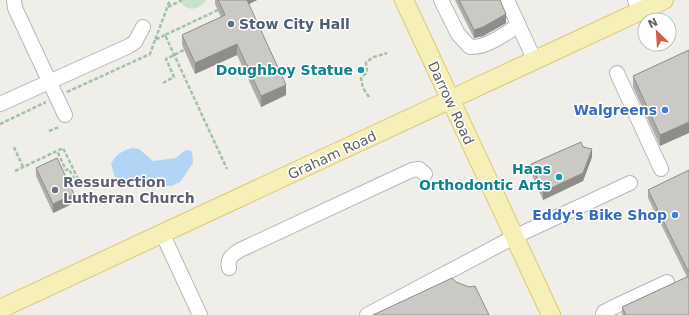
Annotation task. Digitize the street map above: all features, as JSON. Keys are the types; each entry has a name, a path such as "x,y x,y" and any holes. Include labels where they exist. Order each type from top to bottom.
{"main road":[{"name":"Darrow Road","path":"404,0 551,315"},
{"name":"Graham Road","path":"0,308 535,61 638,6 664,0"}],"street":[{"path":"14,0 15,8 56,98 62,121"},
{"path":"441,0 458,34 470,47 477,47 486,44 519,26"},
{"path":"507,0 535,61"},
{"path":"0,104 129,46 135,42 143,27"},
{"path":"617,74 661,169"},
{"path":"229,268 228,262 230,257 240,250 412,170 419,169 425,174"},
{"path":"367,315 514,237 630,183"},
{"path":"162,234 200,315"},
{"path":"603,315 604,312 667,282"}],"path":[{"path":"0,124 150,54 170,0"},
{"path":"168,7 182,0"},
{"path":"155,40 218,10"},
{"path":"165,35 227,169"},
{"path":"163,83 174,77 166,59 184,50"},
{"path":"369,97 363,88 361,78 367,72 366,62 374,57 387,53"},
{"path":"49,131 62,121"},
{"path":"14,147 23,167"},
{"path":"15,171 63,148 80,183 77,185 70,169 66,170 57,151"}],"green space":[{"path":"179,0 206,0 200,6 192,9 185,7"}],"water":[{"path":"132,148 139,149 153,161 176,158 184,151 189,150 192,152 193,163 180,182 171,186 125,186 115,177 111,164 120,153"}],"building":[{"path":"218,0 247,0 286,85 261,96 237,44 195,63 182,35 225,15"},
{"path":"459,0 500,0 506,14 483,27 474,30"},
{"name":"Walgreens","path":"689,50 689,122 660,135 633,76"},
{"name":"Haas Orthodontic Arts","path":"581,142 583,147 592,149 583,173 543,192 531,164"},
{"name":"Ressurection Lutheran Church","path":"57,158 74,194 53,204 36,168"},
{"path":"689,170 689,273 648,190"},
{"path":"689,276 689,315 626,315 622,307"},
{"path":"452,278 456,282 469,287 475,286 489,315 373,315"}],"place":[{"name":"Stow City Hall","path":"231,24"},
{"name":"Doughboy Statue","path":"361,70"},
{"name":"Walgreens","path":"665,110"},
{"name":"Haas Orthodontic Arts","path":"559,177"},
{"name":"Ressurection Lutheran Church","path":"55,190"},
{"name":"Eddy's Bike Shop","path":"675,215"}]}
